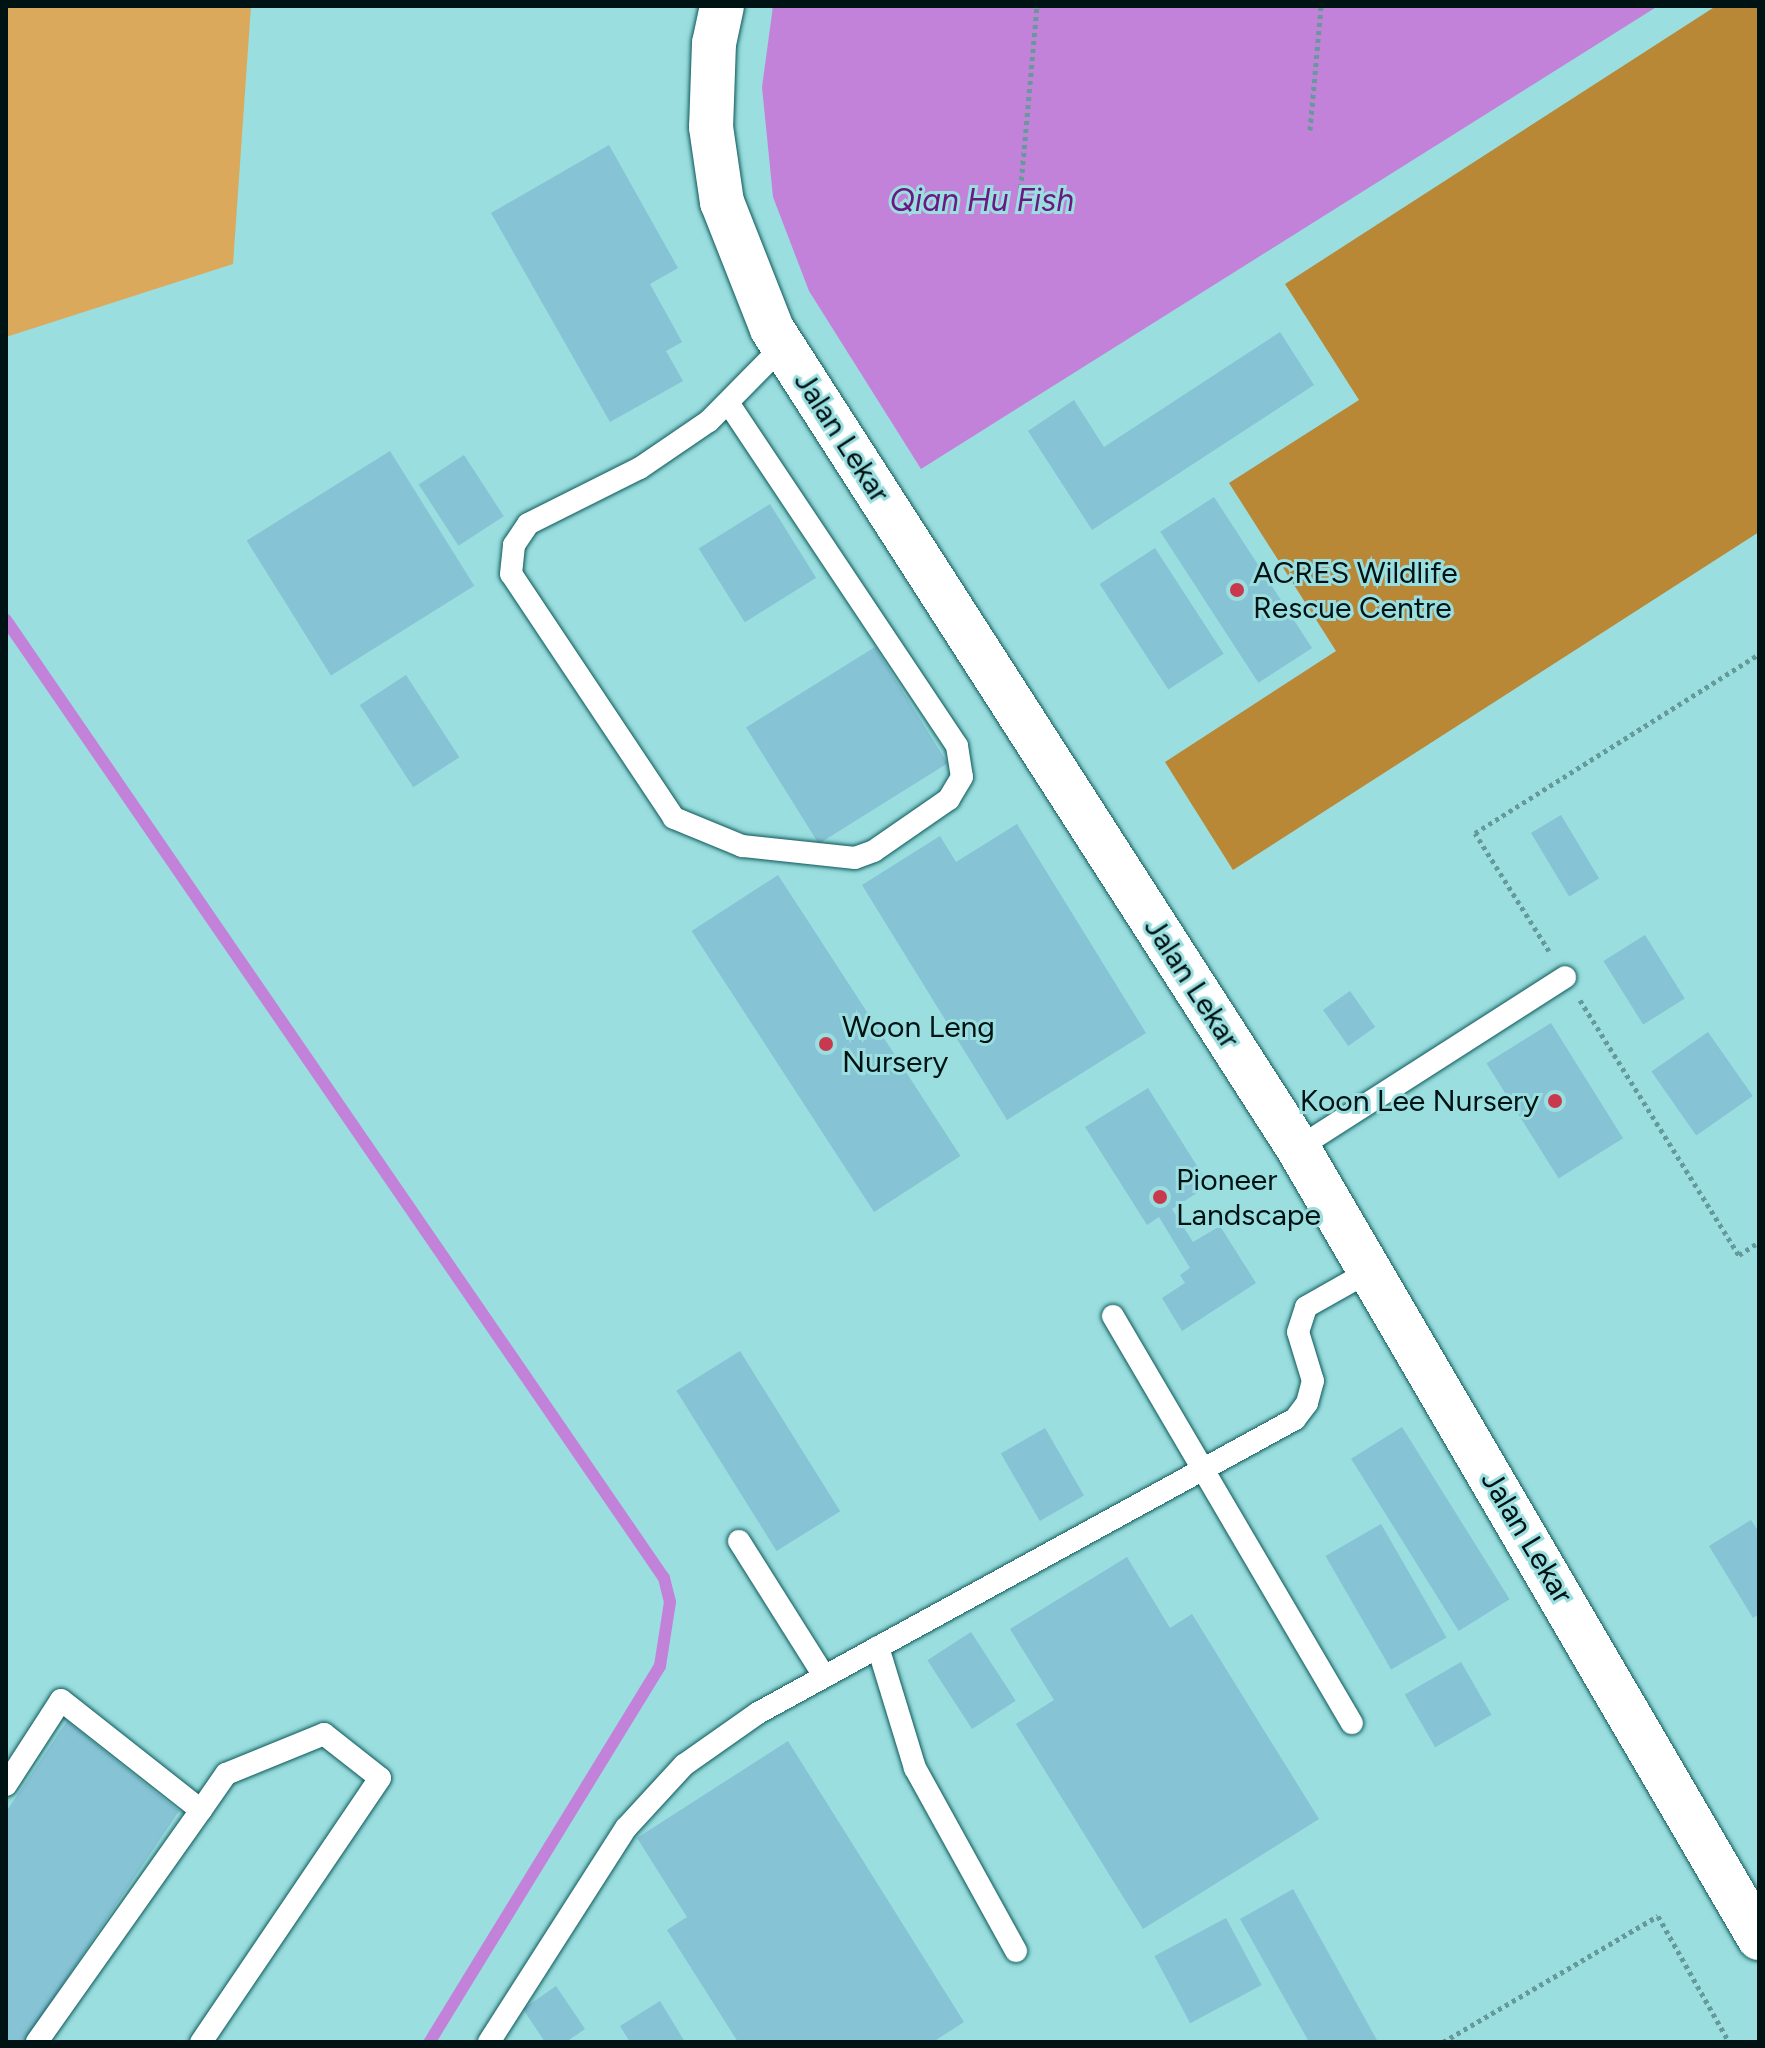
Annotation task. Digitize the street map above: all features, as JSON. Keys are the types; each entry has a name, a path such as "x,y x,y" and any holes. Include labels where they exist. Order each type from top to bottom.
{"street":[{"name":"Jalan Lekar","path":"722,6 714,43 711,127 722,202 744,268 783,346 1298,1148 1759,1938"}],"lane":[{"path":"729,404 957,746 962,777 949,799 874,851 855,858 742,846 674,818 511,574 514,545 528,524 640,468 729,404 783,346"},
{"path":"1298,1148 1565,977"},
{"path":"489,2042 618,1840 656,1793 720,1739 824,1676 1282,1428 1303,1410 1313,1381 1298,1332 1302,1314 1321,1294 1370,1271"},
{"path":"1113,1316 1352,1723"},
{"path":"739,1541 824,1676"},
{"path":"878,1647 915,1768 1016,1951"},
{"path":"6,1785 61,1700 201,1810"},
{"path":"37,2042 226,1774 324,1734 380,1778 201,2042"}],"path":[{"path":"1020,196 1037,6"},
{"path":"1310,130 1321,6"},
{"path":"1759,654 1475,833 1739,1255 1759,1242"},
{"path":"1443,2042 1658,1916 1729,2042"}],"shaded area":[{"path":"6,6 251,6 233,264 6,337"},
{"path":"1716,6 1759,6 1759,532 1233,870 1165,762 1336,651 1229,483 1359,400 1285,284"}],"water":[{"name":"Qian Hu Fish","path":"773,6 1658,6 921,469 809,291 773,197 762,87"}],"building":[{"path":"609,145 678,268 650,284 682,342 666,351 683,381 610,422 491,213"},
{"path":"1280,332 1314,385 1092,530 1028,431 1074,400 1104,447"},
{"path":"390,451 474,586 331,675 247,541"},
{"path":"464,455 504,516 458,546 419,484"},
{"name":"ACRES Wildlife Rescue Centre","path":"1214,497 1312,648 1258,683 1160,532"},
{"path":"770,504 816,578 745,622 699,549"},
{"path":"1155,548 1224,654 1168,690 1100,584"},
{"path":"875,647 948,763 819,844 746,728"},
{"path":"406,675 459,757 413,787 360,705"},
{"path":"1561,815 1599,878 1569,896 1531,833"},
{"path":"1017,824 1146,1033 1007,1120 862,885 940,836 956,862"},
{"name":"Woon Leng Nursery","path":"778,875 960,1156 874,1212 692,931"},
{"path":"1645,935 1685,999 1643,1025 1603,961"},
{"path":"1350,991 1375,1027 1348,1046 1323,1010"},
{"name":"Koon Lee Nursery","path":"1551,1023 1623,1138 1559,1179 1487,1063"},
{"path":"1708,1032 1753,1096 1696,1135 1651,1072"},
{"name":"Pioneer Landscape","path":"1148,1088 1209,1185 1172,1209 1193,1242 1220,1226 1256,1283 1182,1331 1162,1298 1185,1283 1180,1275 1190,1268 1159,1217 1147,1225 1085,1127"},
{"path":"740,1351 840,1511 777,1551 676,1391"},
{"path":"1402,1427 1510,1599 1459,1631 1351,1459"},
{"path":"1045,1428 1084,1496 1040,1521 1001,1454"},
{"path":"1751,1520 1759,1532 1759,1614 1753,1618 1709,1546"},
{"path":"1381,1524 1446,1637 1391,1669 1326,1556"},
{"path":"1127,1557 1170,1628 1192,1614 1319,1819 1143,1929 1016,1724 1054,1700 1010,1629"},
{"path":"971,1632 1016,1701 972,1729 927,1660"},
{"path":"1461,1662 1492,1715 1435,1747 1405,1694"},
{"path":"67,1721 179,1811 24,2042 6,2042 6,1812"},
{"path":"788,1741 964,2022 933,2042 738,2042 667,1930 687,1917 637,1838"},
{"path":"1293,1889 1378,2042 1309,2042 1240,1919"},
{"path":"1226,1918 1262,1985 1190,2023 1154,1956"},
{"path":"556,1986 585,2029 566,2042 545,2042 523,2009"},
{"path":"660,2001 685,2042 630,2042 620,2026"}],"waterway":[{"path":"6,620 664,1578 670,1602 660,1666 430,2042"}],"place":[{"name":"ACRES Wildlife Rescue Centre","path":"1237,590"},
{"name":"Woon Leng Nursery","path":"826,1044"},
{"name":"Koon Lee Nursery","path":"1555,1101"},
{"name":"Pioneer Landscape","path":"1160,1197"}]}
